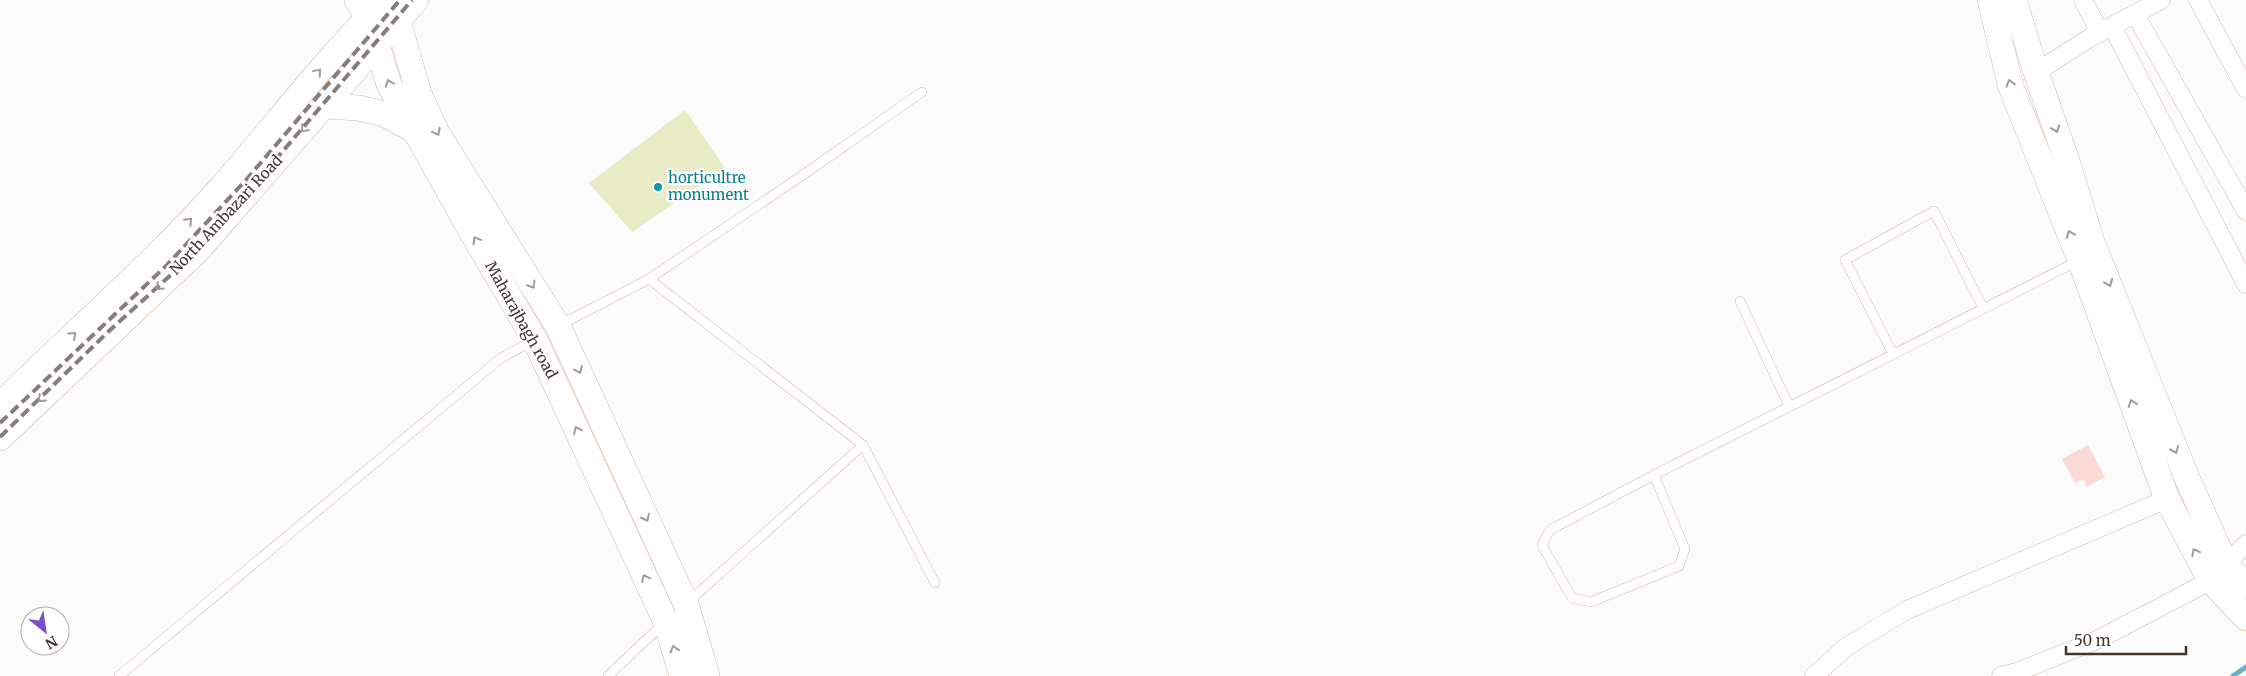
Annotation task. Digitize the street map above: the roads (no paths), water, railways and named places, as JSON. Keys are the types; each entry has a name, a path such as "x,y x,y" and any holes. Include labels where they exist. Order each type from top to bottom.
{"main road":[{"name":"North Ambazari Road","path":"0,405 42,363 130,283 212,198 329,59 380,6 416,0"},
{"path":"1990,0 2011,87 2080,260 2167,499 2218,572 2246,618"},
{"path":"2014,0 2092,242 2186,478 2218,572 2246,586"},
{"name":"Maharajbagh road","path":"380,6 378,45 388,84 414,130 547,333"},
{"name":"Maharajbagh road","path":"380,6 437,133 547,333 707,676"},
{"name":"North Ambazari Road","path":"0,438 199,249 378,45"},
{"path":"325,106 360,108 384,114 414,130"},
{"name":"Maharajbagh road","path":"676,613 682,676"}],"street":[{"path":"2083,0 2106,30 2246,284"},
{"path":"2036,72 2161,0"},
{"path":"2198,0 2246,90"},
{"path":"2135,14 2246,211"},
{"path":"1814,676 1846,647 1907,610 2167,499"},
{"path":"2001,676 2017,672 2097,640 2218,572 2246,544"}],"lane":[{"path":"119,676 501,358 649,279 805,174 922,92"},
{"path":"1893,354 1845,260 1934,211 1983,308"},
{"path":"1654,475 1685,549 1679,566 1591,602 1572,598 1542,545 1550,530 1654,475 1789,406 2080,260"},
{"path":"649,279 863,445 935,584"},
{"path":"1740,300 1789,406"},
{"path":"608,676 863,445"}],"waterway":[{"path":"2233,676 2246,667"}],"railway":[{"path":"0,423 166,266 246,180 400,0"},
{"path":"0,437 109,331 173,273 253,186 412,0"}],"place":[{"name":"horticultre monument","path":"658,187"}]}
